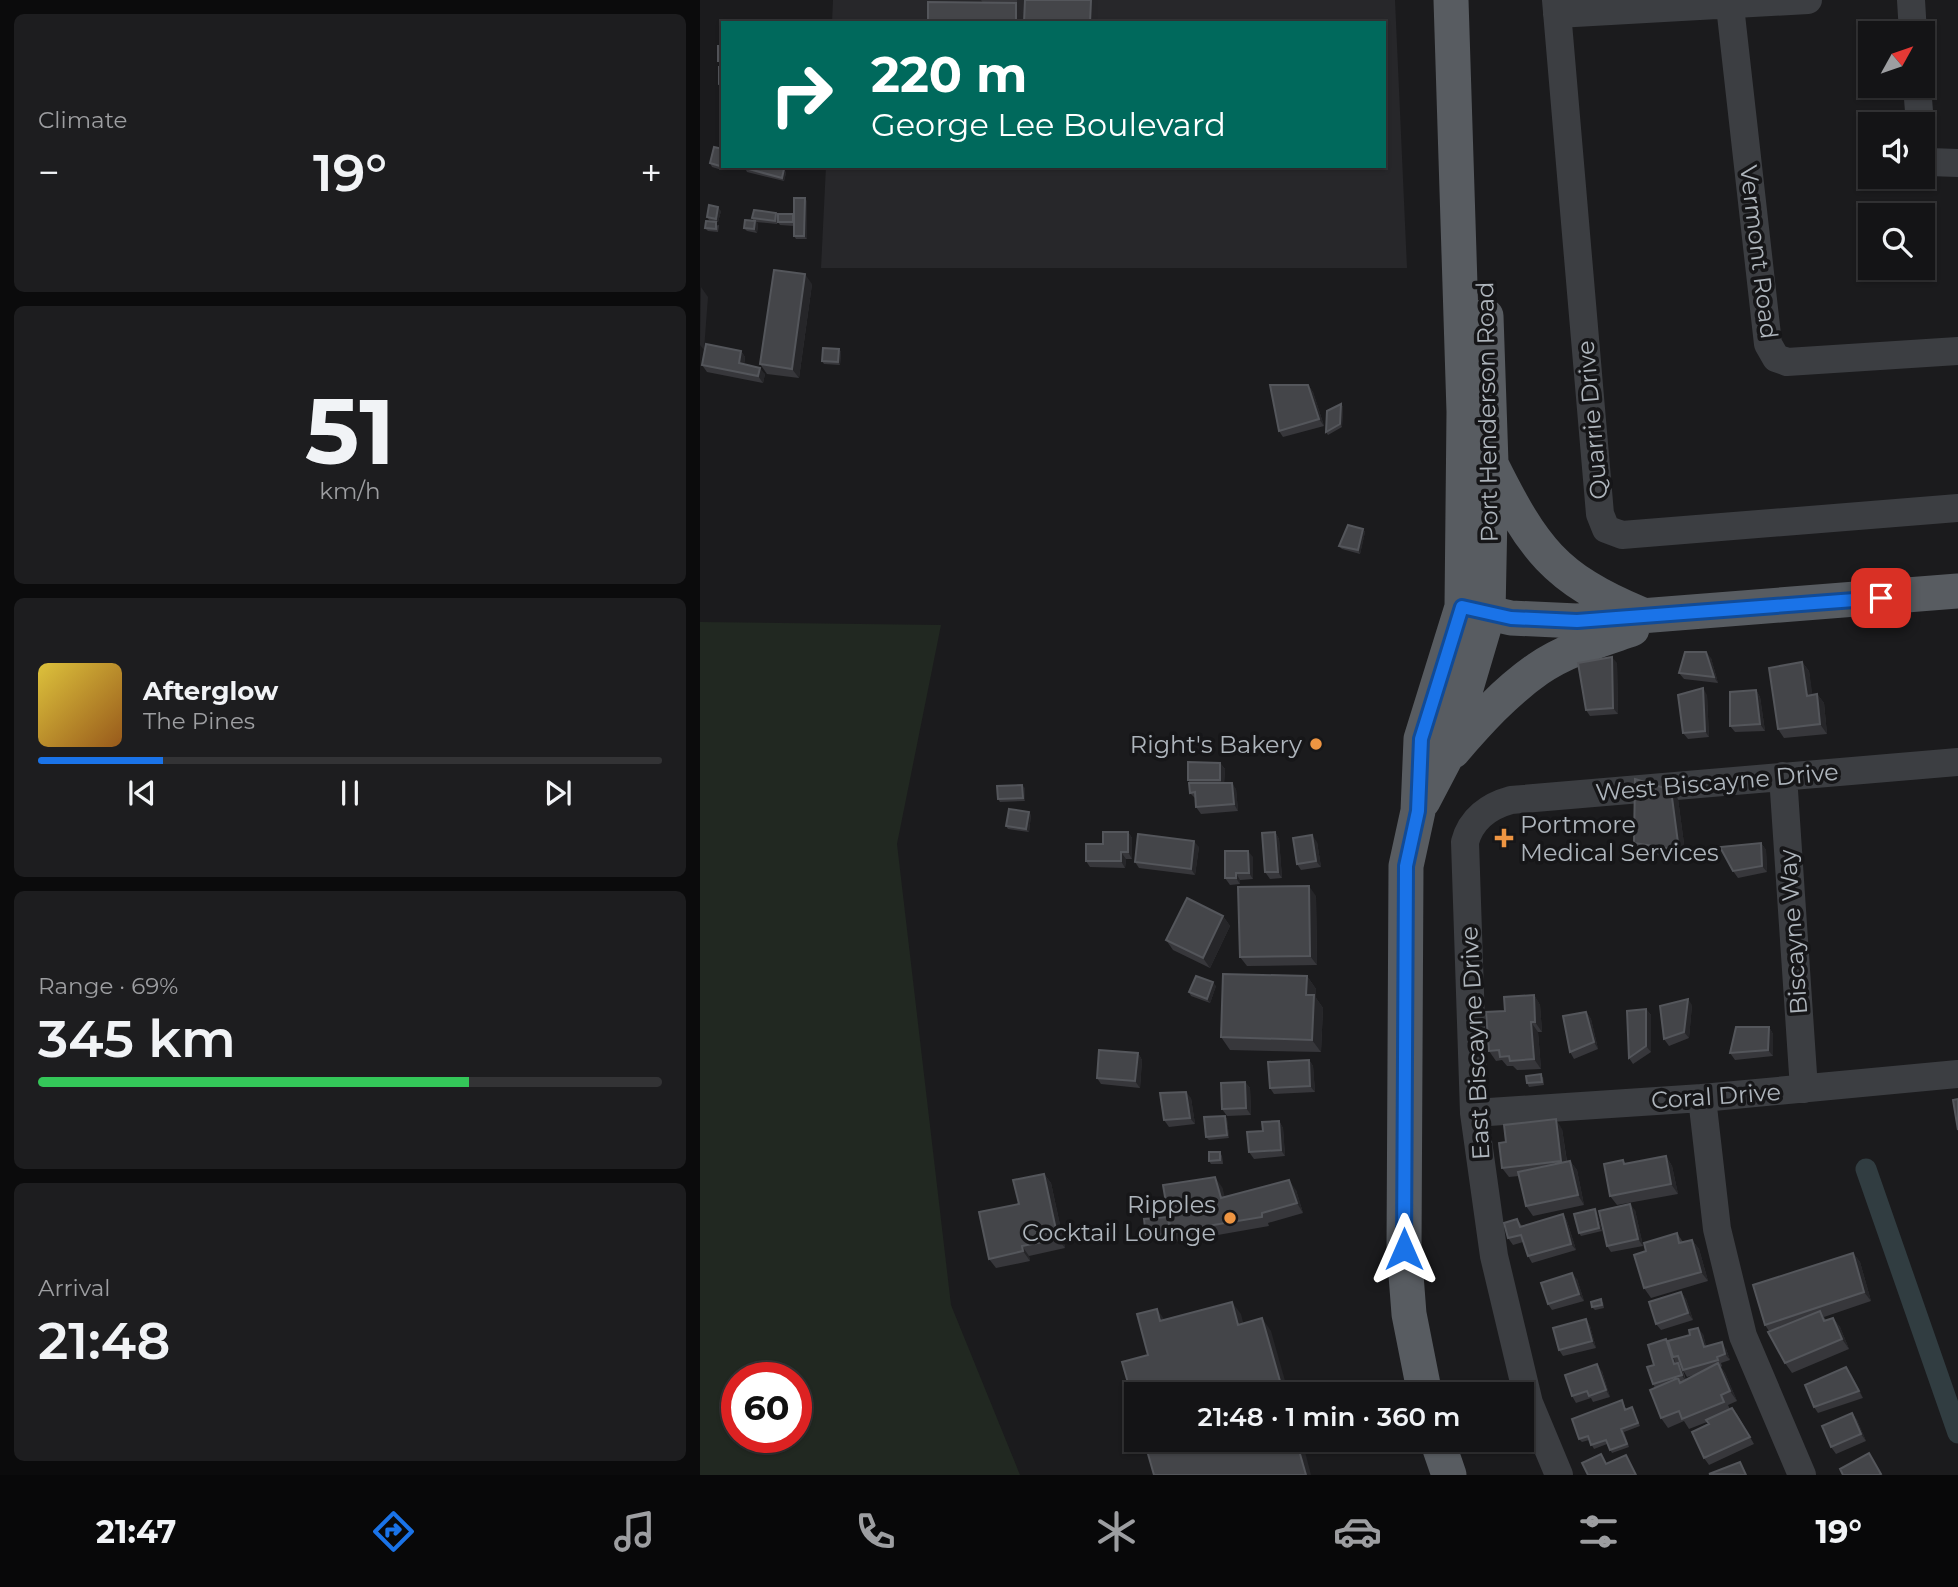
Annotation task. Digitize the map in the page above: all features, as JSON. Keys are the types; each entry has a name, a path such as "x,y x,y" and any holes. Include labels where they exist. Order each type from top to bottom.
{"main road":[{"name":"Port Henderson Road","path":"1422,1382 1409,1314 1404,1249 1406,866 1418,811 1421,739 1475,610 1464,412 1451,0"},
{"name":"Port Henderson Road","path":"1418,811 1445,759 1475,610 1491,463 1475,0"},
{"path":"1491,463 1523,527 1562,571 1598,596 1661,616"},
{"path":"1475,610 1511,618 1577,621 1958,591"},
{"path":"1445,759 1481,718 1539,668 1571,652 1661,616"},
{"path":"1441,1452 1449,1475"}],"street":[{"path":"1557,7 1730,6 1808,0"},
{"path":"1911,0 1912,21"},
{"name":"Vermont Road","path":"1730,6 1768,344 1776,358 1787,362 1958,351"},
{"name":"Quarrie Drive","path":"1557,7 1600,513 1606,529 1622,535 1958,508"},
{"path":"1935,162 1958,163"},
{"name":"West Biscayne Drive","path":"1480,816 1494,805 1511,800 1958,762"},
{"name":"Biscayne Way","path":"1783,776 1804,1089"},
{"name":"East Biscayne Drive","path":"1480,816 1468,831 1465,842 1474,1113 1497,1269 1529,1403 1559,1475"},
{"name":"Coral Drive","path":"1474,1113 1702,1098 1958,1074"},
{"path":"1702,1098 1717,1229 1744,1336 1802,1475"}],"shaded area":[{"path":"833,0 1395,0 1407,268 821,268 826,168 1386,168 1386,21 832,21"},
{"path":"700,622 941,625 897,844 951,1305 1020,1475 700,1475"}],"building":[{"path":"1025,0 1091,0 1090,21 1024,21"},
{"path":"928,2 1016,3 1016,21 928,21"},
{"path":"718,46 721,46 721,61 718,61"},
{"path":"719,67 721,67 721,84"},
{"path":"714,147 721,149 720,166 710,163"},
{"path":"745,168 784,169 782,178"},
{"path":"794,198 805,198 804,236 794,236"},
{"path":"709,205 718,207 716,219 707,217"},
{"path":"754,210 776,213 775,221 752,218"},
{"path":"778,214 793,214 793,222 778,222"},
{"path":"745,220 755,221 754,229 744,228"},
{"path":"706,221 716,222 716,229 705,228"},
{"path":"774,270 805,274 792,369 760,364"},
{"path":"706,344 741,351 739,363 760,368 758,376 702,365"},
{"path":"823,348 839,349 838,362 822,361"},
{"path":"1270,385 1308,385 1319,419 1279,431"},
{"path":"1341,404 1340,424 1326,432 1327,411"},
{"path":"1348,525 1363,529 1358,550 1339,546"},
{"path":"1685,652 1706,652 1714,677 1679,673"},
{"path":"1612,657 1613,708 1586,710 1578,663"},
{"path":"1802,662 1807,696 1817,694 1820,724 1778,729 1769,668"},
{"path":"1703,688 1705,731 1683,733 1678,695"},
{"path":"1756,690 1760,724 1730,726 1730,692"},
{"path":"1188,762 1220,763 1220,780 1188,780"},
{"path":"1635,779 1671,790 1679,850 1634,843"},
{"path":"1189,783 1232,783 1234,804 1196,807 1195,792 1190,793"},
{"path":"1022,785 1023,798 998,799 997,786"},
{"path":"1009,809 1029,812 1026,829 1006,826"},
{"path":"1103,832 1128,832 1128,852 1121,852 1121,861 1086,861 1086,844 1103,844"},
{"path":"1275,832 1278,872 1265,872 1262,833"},
{"path":"1138,834 1194,841 1191,869 1135,862"},
{"path":"1312,835 1316,861 1297,864 1293,838"},
{"path":"1761,843 1762,866 1733,871 1720,847"},
{"path":"1225,851 1248,851 1249,873 1236,873 1236,878 1225,878"},
{"path":"1309,886 1310,956 1240,957 1238,887"},
{"path":"1187,898 1223,916 1203,958 1166,940"},
{"path":"1223,974 1307,976 1306,995 1314,995 1312,1040 1221,1037"},
{"path":"1196,976 1213,982 1207,999 1189,992"},
{"path":"1534,995 1535,1022 1531,1022 1534,1059 1510,1061 1509,1056 1500,1057 1499,1050 1489,1051 1486,1012 1505,1011 1504,997"},
{"path":"1688,999 1684,1032 1664,1039 1660,1006"},
{"path":"1646,1009 1646,1046 1629,1058 1627,1011"},
{"path":"1586,1012 1594,1042 1570,1052 1563,1016"},
{"path":"1736,1027 1769,1027 1768,1050 1730,1053"},
{"path":"1099,1050 1138,1053 1135,1081 1097,1078"},
{"path":"1309,1060 1310,1086 1270,1088 1268,1062"},
{"path":"1541,1074 1542,1082 1527,1083 1526,1076"},
{"path":"1245,1082 1246,1108 1222,1109 1221,1083"},
{"path":"1186,1092 1190,1118 1164,1120 1160,1093"},
{"path":"1958,1099 1958,1130 1953,1100"},
{"path":"1225,1116 1227,1135 1206,1137 1204,1117"},
{"path":"1556,1119 1561,1161 1502,1168 1499,1143 1506,1142 1504,1125"},
{"path":"1279,1121 1281,1150 1249,1152 1247,1132 1263,1131 1262,1122"},
{"path":"1209,1152 1220,1152 1220,1160 1209,1161"},
{"path":"1666,1156 1671,1184 1610,1196 1604,1164 1623,1160 1624,1164"},
{"path":"1570,1161 1578,1195 1526,1206 1518,1172"},
{"path":"1044,1174 1058,1239 1022,1246 1023,1251 989,1259 979,1212 1019,1204 1013,1180"},
{"name":"Ripples Cocktail Lounge","path":"1215,1177 1221,1198 1289,1180 1297,1203 1262,1213 1262,1217 1171,1232 1163,1185"},
{"path":"1630,1204 1638,1239 1607,1246 1599,1211"},
{"path":"1595,1209 1599,1228 1579,1233 1574,1214"},
{"path":"1563,1214 1571,1244 1528,1256 1521,1235 1508,1238 1504,1223 1517,1219 1520,1227"},
{"path":"1168,1217 1170,1233 1146,1236 1144,1219"},
{"path":"1677,1233 1679,1243 1692,1240 1701,1272 1644,1288 1634,1255 1646,1251 1644,1243"},
{"path":"1853,1253 1864,1292 1765,1325 1753,1285"},
{"path":"1572,1273 1579,1294 1548,1304 1541,1283"},
{"path":"1681,1292 1688,1313 1656,1324 1649,1302"},
{"path":"1601,1299 1602,1305 1592,1307 1591,1302"},
{"path":"1232,1302 1238,1325 1262,1318 1280,1382 1128,1382 1122,1362 1148,1355 1137,1314 1157,1309 1160,1321"},
{"path":"1820,1311 1824,1321 1833,1318 1842,1339 1785,1363 1768,1332"},
{"path":"1586,1319 1592,1341 1559,1350 1553,1328"},
{"path":"1698,1328 1704,1347 1722,1342 1725,1354 1717,1357 1718,1360 1683,1370 1678,1356 1673,1357 1668,1341 1690,1335 1689,1330"},
{"path":"1666,1339 1674,1364 1678,1363 1682,1375 1653,1384 1647,1367 1654,1365 1648,1345"},
{"path":"1718,1363 1730,1391 1721,1395 1724,1402 1682,1419 1679,1411 1661,1418 1650,1390 1678,1378 1680,1383"},
{"path":"1597,1364 1606,1390 1589,1396 1587,1391 1572,1396 1565,1375"},
{"path":"1846,1367 1859,1391 1814,1407 1805,1385"},
{"path":"1622,1400 1625,1410 1632,1407 1638,1423 1621,1429 1627,1444 1610,1450 1606,1440 1591,1445 1588,1436 1579,1439 1572,1419"},
{"path":"1732,1408 1750,1437 1704,1458 1692,1432 1709,1424 1706,1420"},
{"path":"1852,1413 1861,1434 1831,1447 1822,1426"},
{"path":"1147,1452 1299,1452 1306,1475 1154,1475"},
{"path":"1869,1453 1881,1474 1843,1475 1840,1469"},
{"path":"1601,1454 1606,1464 1626,1455 1636,1475 1588,1475 1582,1463"},
{"path":"1740,1462 1746,1475 1709,1474"}],"waterway":[{"path":"1866,1169 1958,1433"}],"place":[{"name":"Right's Bakery","path":"1316,744"},
{"name":"Portmore Medical Services","path":"1504,838"},
{"name":"Ripples Cocktail Lounge","path":"1230,1218"}],"route":[{"path":"1404,1249 1406,866 1418,811 1421,739 1462,607 1511,618 1577,621 1881,598"}]}
